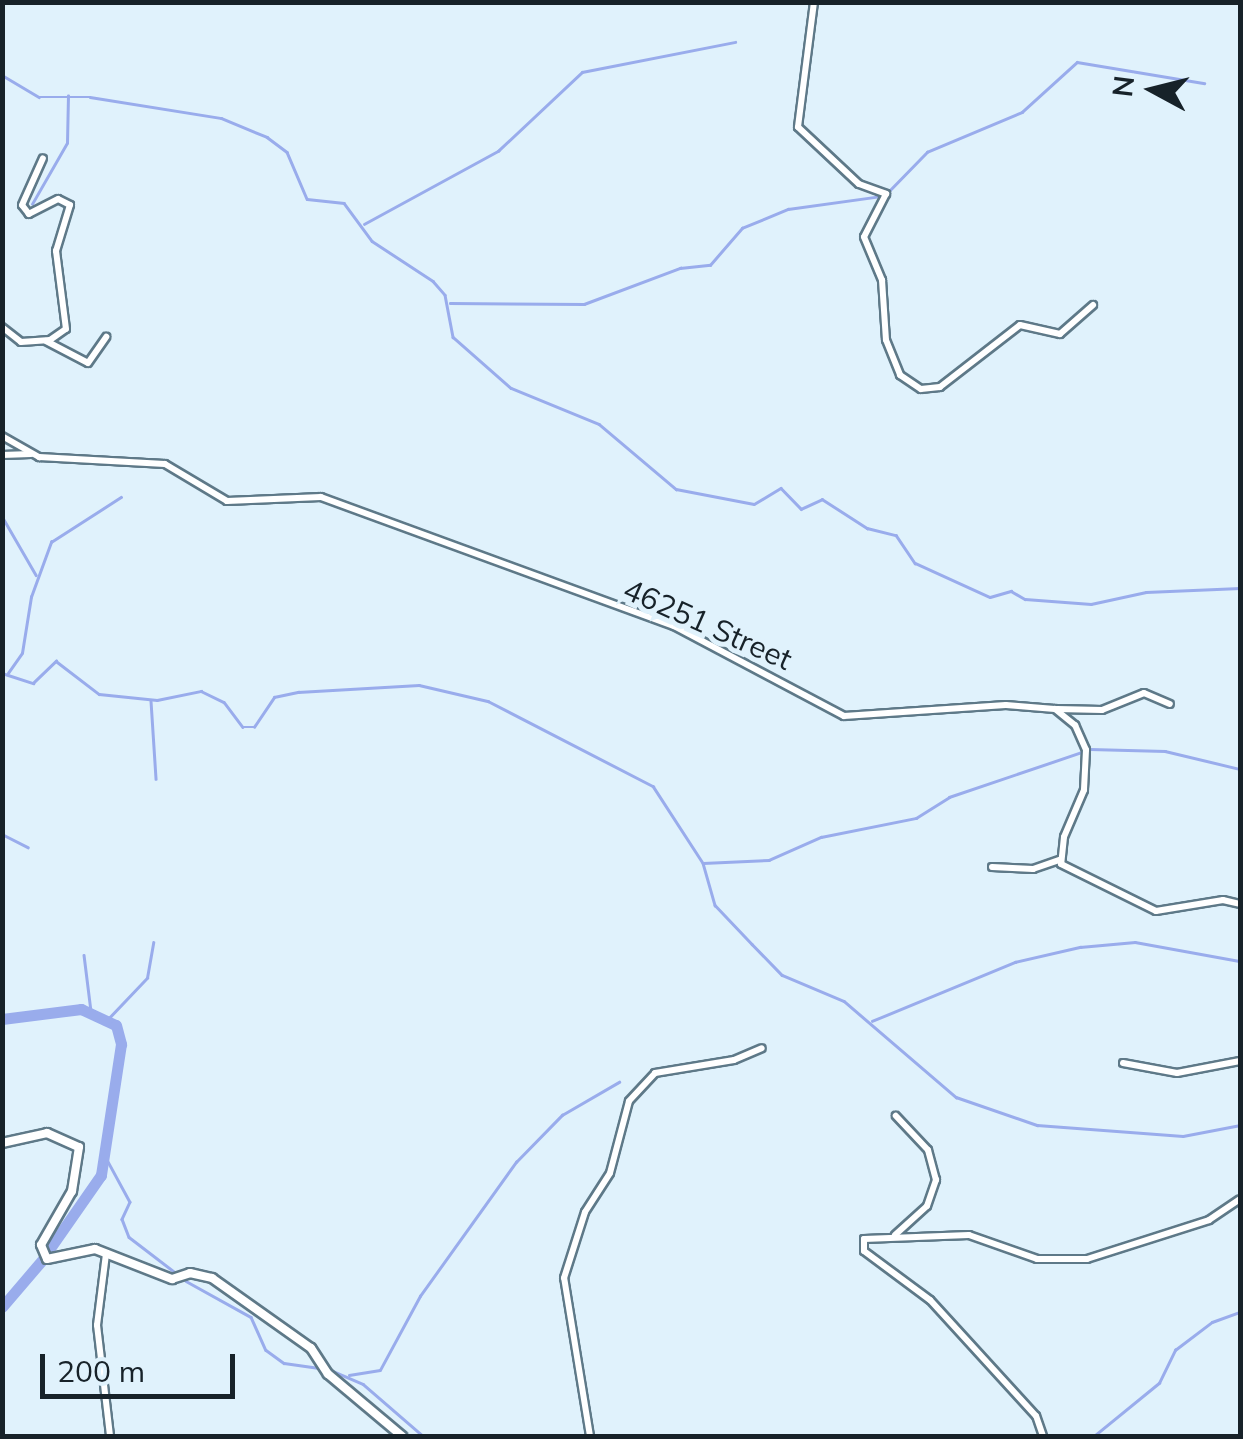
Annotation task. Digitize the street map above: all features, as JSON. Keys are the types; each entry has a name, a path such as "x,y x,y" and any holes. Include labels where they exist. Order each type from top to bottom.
{"street":[{"path":"814,2 798,127 803,138 859,184 886,194 864,237 882,280 886,340 900,375 922,389 940,387 1016,327 1030,324 1060,334 1094,305"},
{"path":"2,327 21,342 44,340 66,329 56,252 59,228 70,210 58,199 33,212 22,209 43,158"},
{"path":"44,340 88,363 106,338"},
{"name":"46251 Street","path":"2,436 32,454 110,466 164,464 232,501 320,497 674,626 844,716 1006,705 1102,710 1144,692 1170,704"},
{"path":"2,455 32,454"},
{"path":"1055,709 1075,725 1086,750 1084,790 1059,860"},
{"path":"992,866 1033,869 1059,860"},
{"path":"1059,860 1081,879 1156,912 1223,900 1240,904"},
{"path":"590,1436 564,1278 585,1212 610,1172 629,1101 655,1073 734,1060 762,1048"},
{"path":"1124,1063 1176,1073 1240,1060"},
{"path":"894,1236 927,1206 936,1180 928,1150 896,1116"},
{"path":"2,1143 47,1134 76,1143 76,1178 40,1251 47,1258 81,1249 106,1254 172,1279 195,1274 222,1284 312,1348 328,1374 402,1436"},
{"path":"1043,1436 1036,1416 968,1349 930,1300 864,1252 866,1238 970,1235 1037,1259 1087,1259 1209,1220 1240,1199"},
{"path":"106,1254 97,1325 110,1436"}],"waterway":[{"path":"364,224 498,151 582,72 735,42"},
{"path":"888,192 927,152 1022,112 1077,62 1204,83"},
{"path":"2,75 39,97 90,97 221,118 267,137 287,152 307,199 344,203 372,241 433,281 445,295 453,337 511,388 599,424 676,489 754,504 781,488 801,509 822,499 867,528 896,535 915,563 990,597 1011,591 1025,599 1091,604 1146,592 1240,588"},
{"path":"32,204 67,143 68,96"},
{"path":"450,303 584,304 680,268 710,265 742,228 788,209 882,196"},
{"path":"8,673 22,653 31,597 51,542 121,497"},
{"path":"2,516 36,575"},
{"path":"2,673 33,683 56,661 99,694 157,700 201,691 224,702 243,727 254,727 274,697 298,692 419,685 488,701 653,786 703,863 715,905 782,975 844,1001 956,1097 1037,1125 1183,1136 1240,1125"},
{"path":"151,701 156,779"},
{"path":"1090,749 1165,751 1240,769"},
{"path":"703,863 769,860 821,837 916,818 949,797 1082,752"},
{"path":"2,834 28,847"},
{"path":"872,1021 1015,962 1080,947 1135,942 1240,961"},
{"path":"107,1020 147,978 153,943"},
{"path":"84,955 91,1011"},
{"path":"2,1019 81,1009 116,1025 121,1044 101,1175 48,1251"},
{"path":"349,1375 380,1370 420,1296 516,1162 562,1115 619,1082"},
{"path":"105,1156 130,1202 122,1219 129,1237 176,1273"},
{"path":"2,1307 43,1259"},
{"path":"186,1281 251,1317 266,1350 284,1363 319,1368"},
{"path":"1094,1436 1159,1383 1175,1350 1212,1322 1240,1312"},
{"path":"328,1369 363,1384 423,1436"}]}
